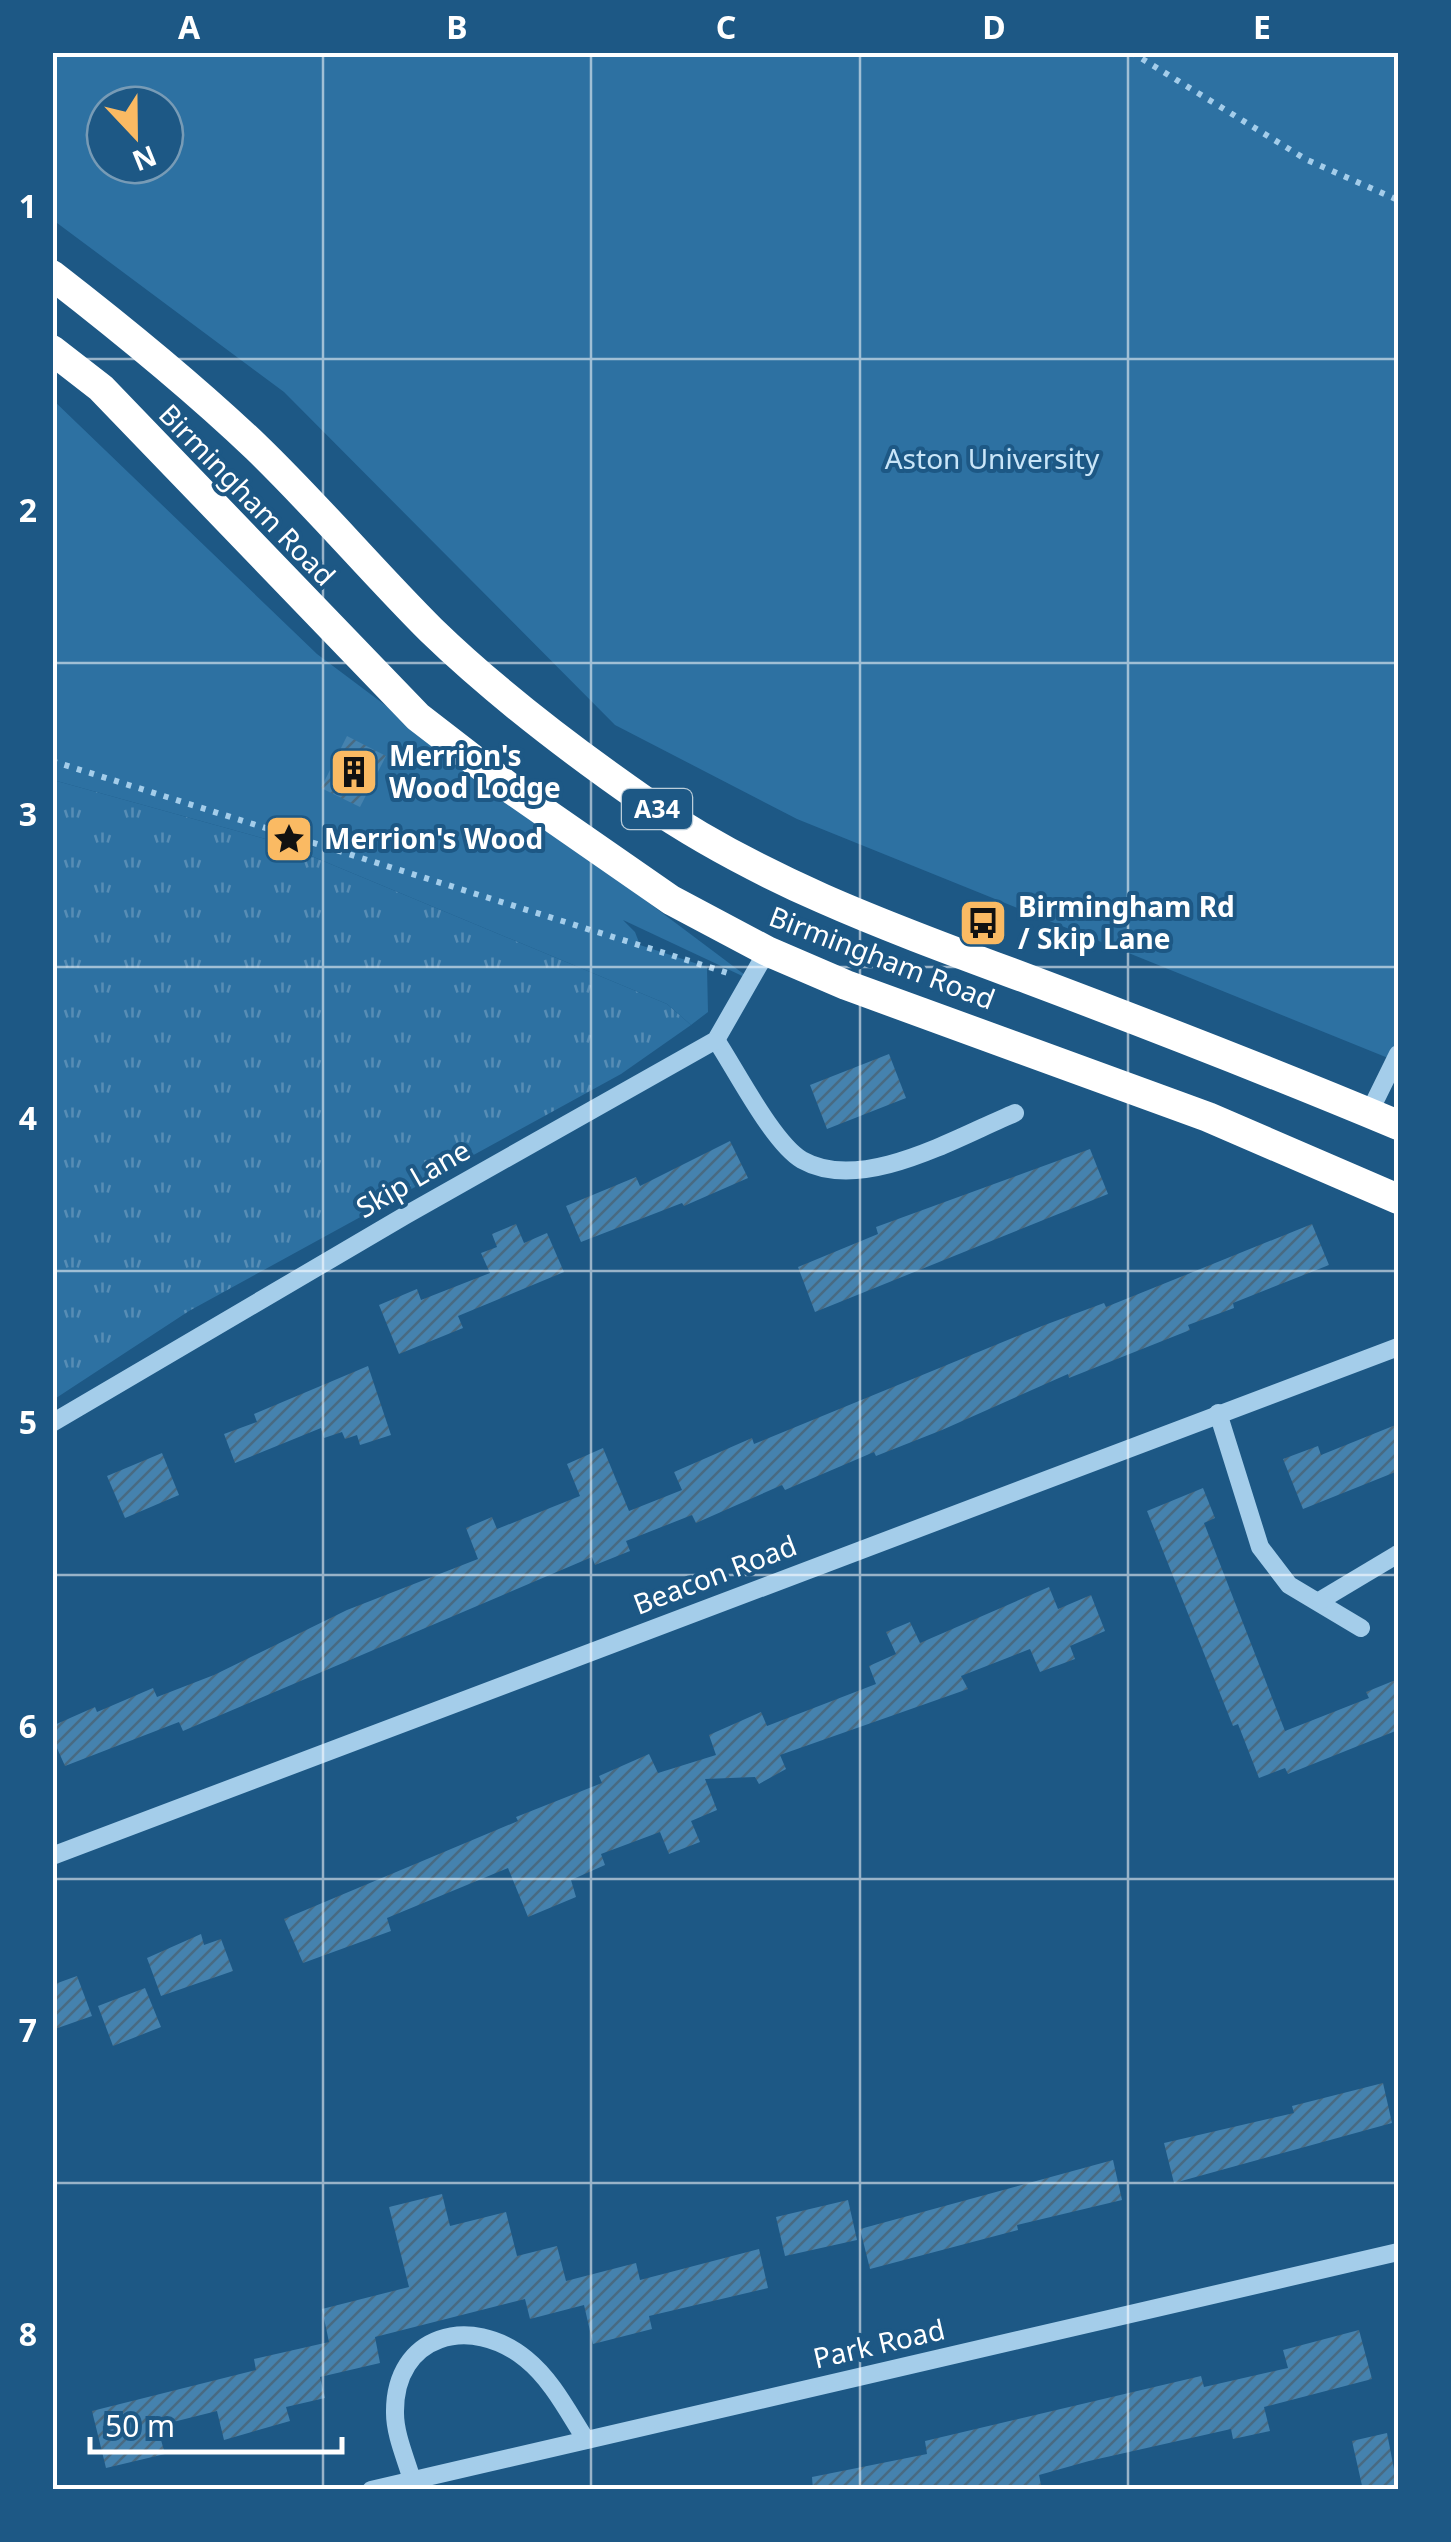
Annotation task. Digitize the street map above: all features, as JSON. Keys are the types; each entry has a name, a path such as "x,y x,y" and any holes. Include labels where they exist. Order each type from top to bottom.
{"highway":[{"name":"Birmingham Road","path":"52,275 135,339 258,449 432,631 492,685 564,744 650,805 746,862 874,923 1283,1076 1398,1125"},
{"name":"Birmingham Road","path":"52,350 101,388 418,717 671,900 768,952 846,986 1208,1116 1398,1198"}],"street":[{"name":"Skip Lane","path":"52,1423 406,1215 716,1040 768,952"},
{"path":"716,1040 800,1159 837,1172 875,1170 1016,1113"},
{"path":"1369,1112 1398,1054"},
{"name":"Beacon Road","path":"52,1856 1398,1346"},
{"path":"1218,1414 1260,1547 1288,1585 1321,1600 1361,1628"},
{"path":"1321,1600 1398,1554"},
{"name":"Park Road","path":"371,2490 1398,2252"},
{"path":"412,2480 394,2413 400,2373 423,2346 452,2336 498,2342 525,2358 561,2400 586,2440"}],"path":[{"path":"1131,52 1307,160 1398,200"},
{"path":"52,761 753,981"}],"green space":[{"name":"Aston University","path":"52,53 1398,53 1398,1062 797,819 615,725 284,392 53,220"},
{"path":"52,399 317,654 753,981 623,920 635,932 640,945 707,967 708,1012 691,1025 667,1004 280,843 53,780"},
{"path":"53,780 280,843 667,1004 691,1025 621,1074 189,1311 53,1400"}],"building":[{"name":"Merrion's Wood Lodge","path":"347,736 386,756 360,807 321,788"},
{"path":"889,1054 906,1098 827,1129 810,1085"},
{"path":"730,1141 748,1178 684,1206 682,1203 581,1242 566,1206 636,1177 640,1186"},
{"path":"1090,1149 1108,1194 815,1312 798,1267 878,1234 876,1227"},
{"path":"516,1224 524,1243 547,1233 564,1272 458,1316 463,1328 399,1354 379,1305 417,1289 421,1300 490,1273 481,1253 497,1247 492,1234"},
{"path":"1312,1224 1329,1265 1233,1303 1234,1308 1188,1325 1190,1330 1069,1378 1068,1374 876,1456 874,1452 785,1490 782,1485 696,1523 692,1515 626,1541 630,1551 595,1565 592,1557 183,1731 179,1722 65,1766 52,1737 52,1726 95,1707 97,1712 153,1688 157,1697 214,1675 347,1610 478,1559 466,1528 492,1517 497,1529 580,1496 567,1464 603,1448 629,1511 682,1490 674,1472 752,1438 754,1444 1042,1326 1104,1303 1106,1307"},
{"path":"368,1366 391,1435 360,1445 357,1435 345,1439 342,1432 324,1438 321,1428 235,1463 224,1434 257,1422 254,1414"},
{"path":"1398,1424 1398,1471 1303,1509 1283,1459 1318,1446 1321,1455"},
{"path":"162,1453 179,1495 125,1518 107,1476"},
{"path":"1203,1488 1215,1518 1204,1523 1285,1731 1369,1698 1366,1692 1398,1679 1398,1730 1288,1774 1285,1768 1259,1778 1238,1724 1233,1726 1147,1511"},
{"path":"1049,1587 1058,1609 1091,1595 1105,1631 1070,1646 1075,1659 1040,1672 1030,1649 961,1676 968,1689 780,1755 786,1769 759,1784 755,1777 705,1779 717,1810 691,1821 700,1842 669,1854 660,1832 601,1854 605,1865 571,1880 576,1897 528,1917 508,1868 387,1918 391,1931 303,1963 284,1919 518,1821 516,1817 602,1783 599,1776 649,1754 658,1773 716,1755 709,1735 761,1712 767,1726 876,1684 869,1666 896,1654 886,1632 910,1622 920,1643"},
{"path":"201,1934 204,1945 221,1939 233,1971 161,1996 147,1958"},
{"path":"77,1976 92,2016 52,2030 52,1985"},
{"path":"145,1988 161,2027 113,2046 98,2006"},
{"path":"1383,2083 1392,2123 1174,2183 1164,2143 1294,2113 1292,2106"},
{"path":"1113,2160 1122,2200 1017,2225 1018,2230 870,2269 860,2229"},
{"path":"442,2194 450,2226 506,2212 517,2256 557,2246 566,2281 636,2263 640,2280 759,2249 768,2288 649,2316 652,2329 593,2344 584,2305 530,2319 525,2299 375,2337 380,2363 320,2377 325,2398 286,2407 290,2421 224,2440 217,2411 157,2426 165,2454 106,2468 92,2411 256,2370 254,2359 329,2342 322,2309 409,2287 389,2207"},
{"path":"848,2200 857,2240 785,2256 776,2217"},
{"path":"1359,2330 1372,2379 1264,2407 1270,2431 1233,2439 1231,2429 1089,2461 1039,2475 1042,2490 813,2490 812,2477 927,2454 925,2441 1201,2376 1204,2387 1288,2368 1283,2350"},
{"path":"1387,2433 1398,2490 1363,2490 1352,2441"}],"place":[{"name":"Merrion's Wood Lodge","path":"354,772"},
{"name":"Merrion's Wood","path":"289,839"},
{"name":"Birmingham Rd / Skip Lane","path":"983,923"}]}
